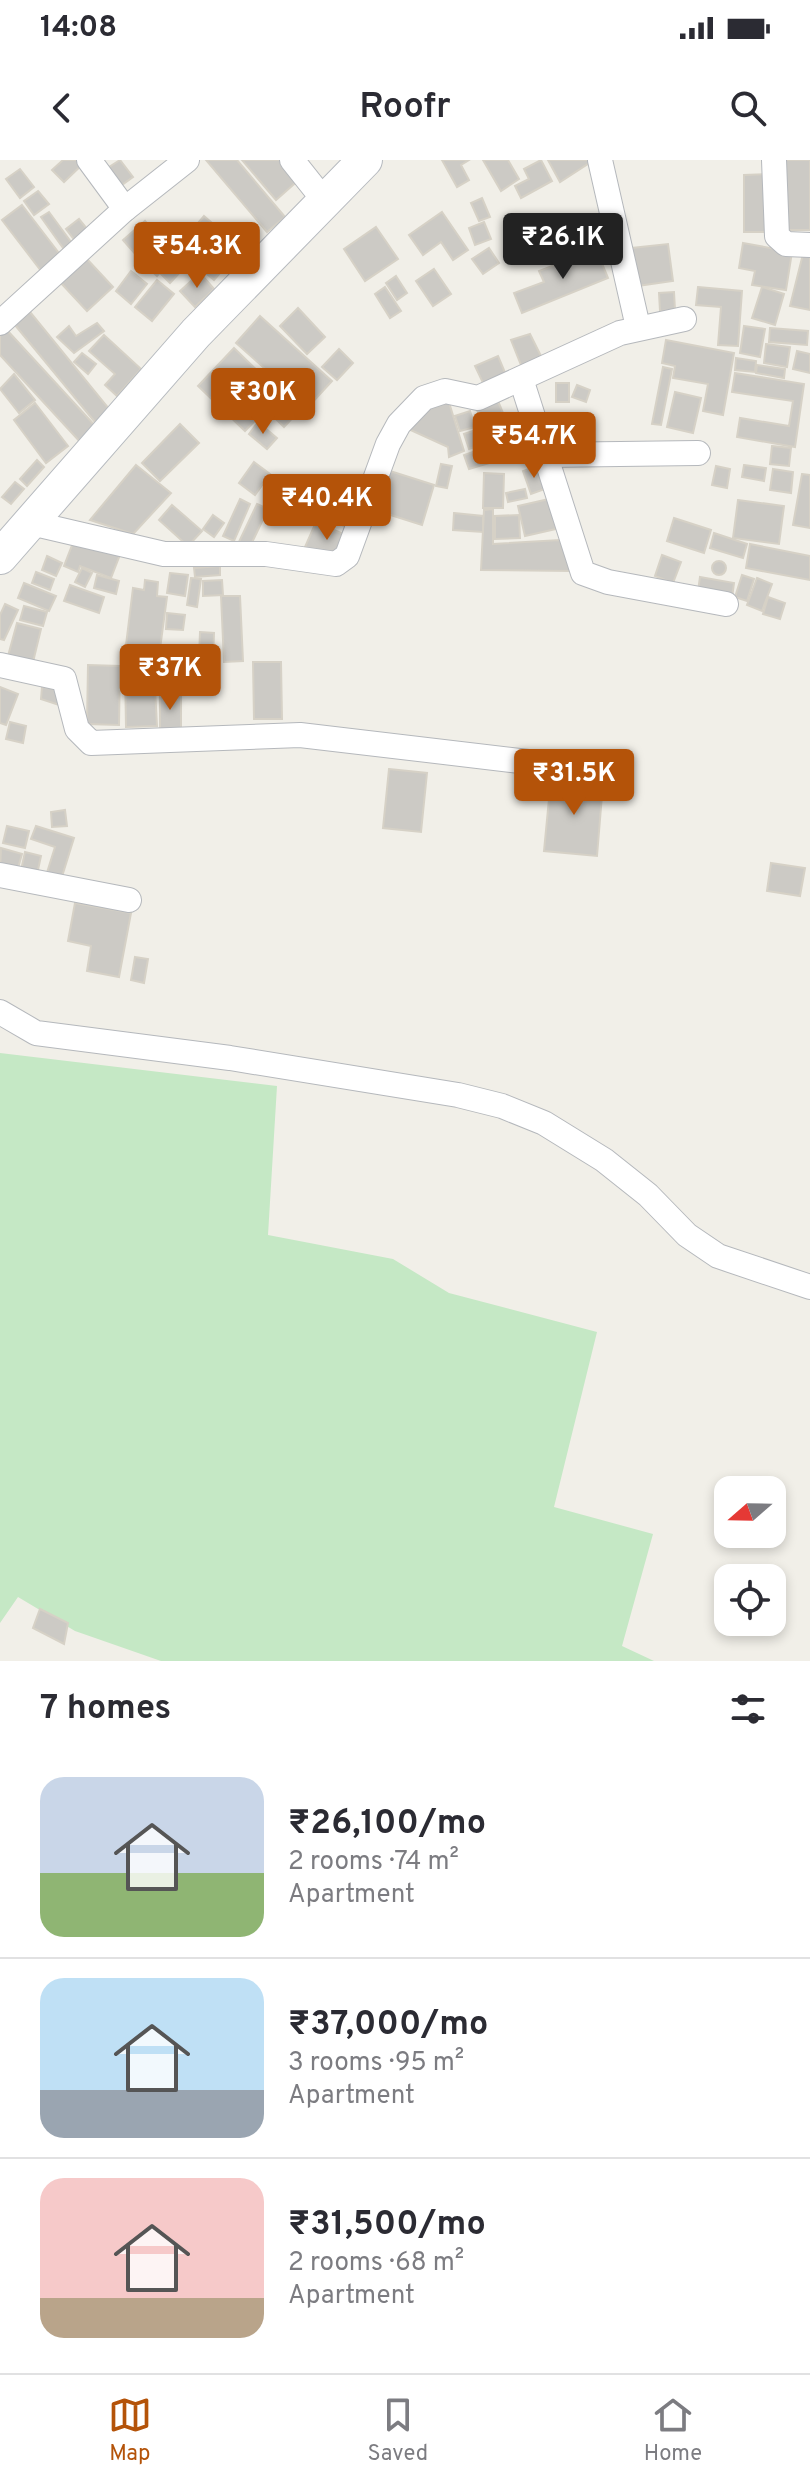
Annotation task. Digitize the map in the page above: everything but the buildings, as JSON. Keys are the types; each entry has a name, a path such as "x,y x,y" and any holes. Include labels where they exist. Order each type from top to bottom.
{"main road":[{"path":"0,557 196,333 323,199 365,160"}],"street":[{"path":"89,160 125,209"},
{"path":"0,323 125,209 187,160"},
{"path":"292,160 323,199"},
{"path":"600,160 638,327"},
{"path":"774,160 777,236 786,244 810,245"},
{"path":"31,523 164,554 266,554 336,564 347,556 388,444 413,406 445,391 478,398 638,327 684,319"},
{"path":"521,379 542,455 583,573 608,582 726,604"},
{"path":"542,455 698,453"},
{"path":"0,665 64,679 77,729 91,743 300,735 554,765"},
{"path":"0,875 129,900"},
{"path":"0,1012 36,1033 230,1058 458,1095 502,1106 544,1123 604,1160 648,1195 687,1235 718,1256 810,1287"}],"green space":[{"path":"0,1053 277,1086 268,1235 393,1259 449,1293 597,1332 554,1507 653,1534 622,1646 654,1661 161,1661 75,1631 18,1597 0,1623"}]}
